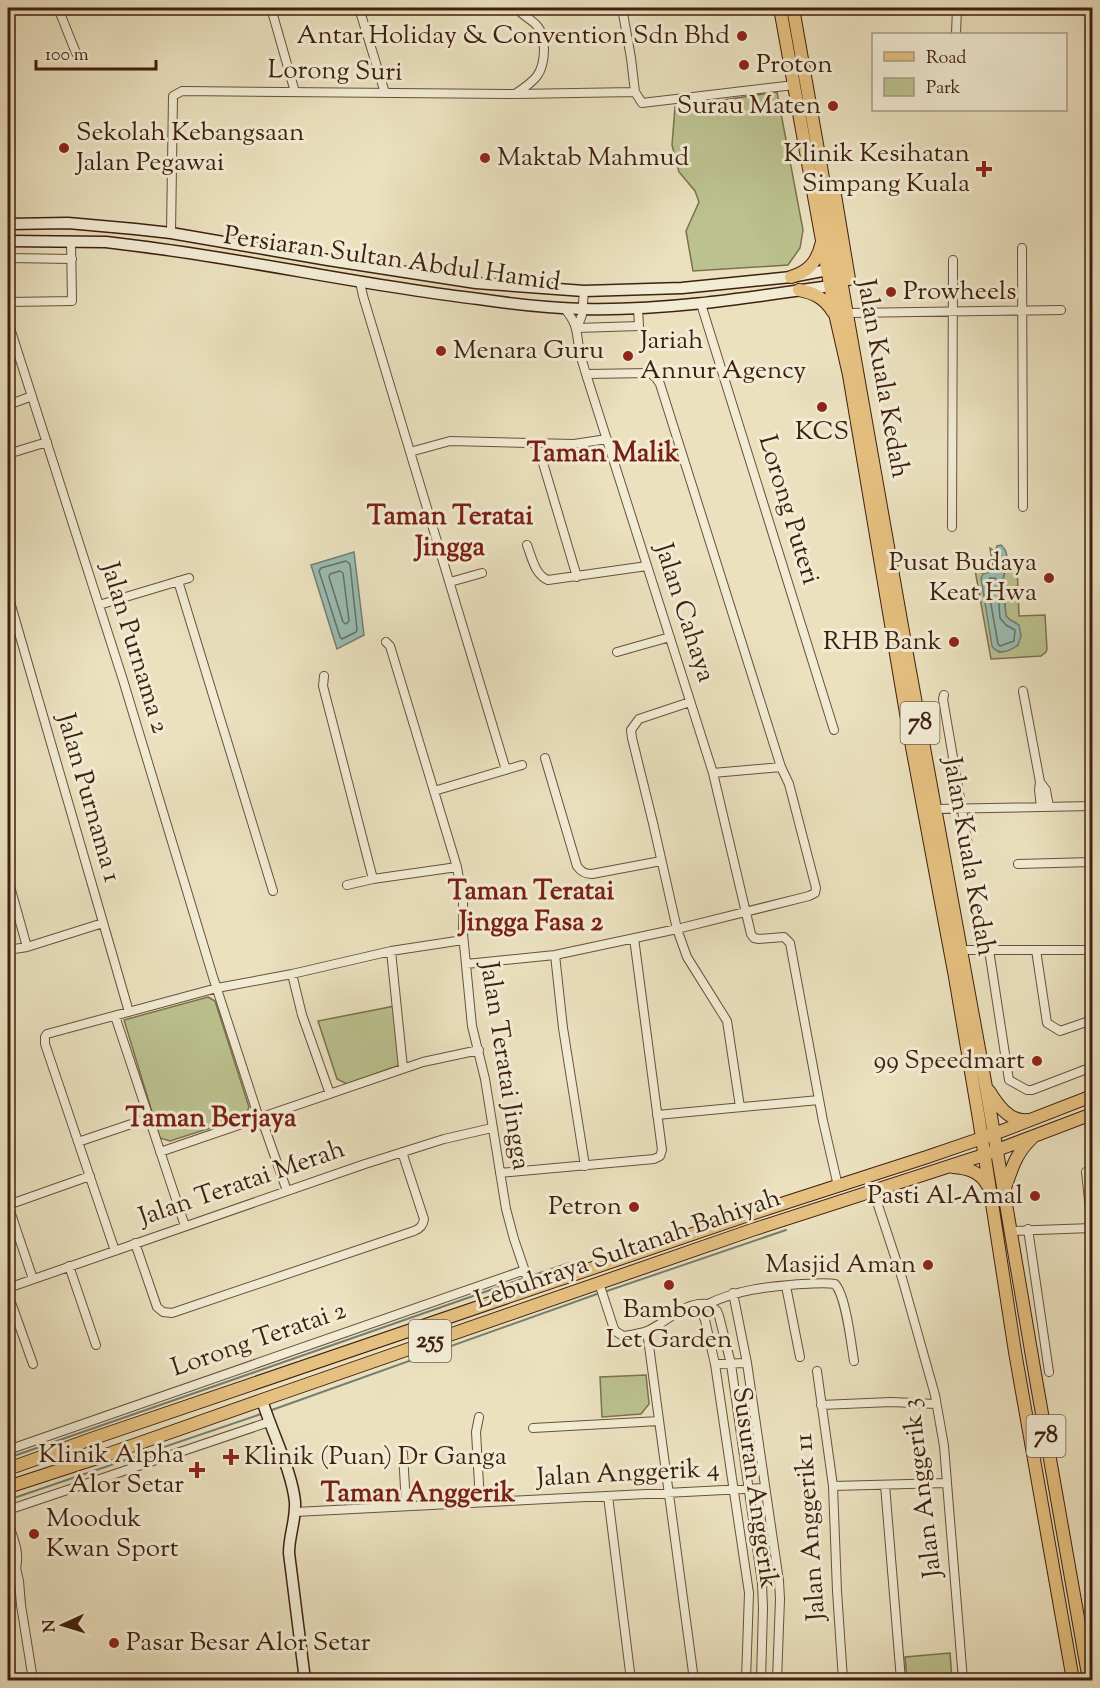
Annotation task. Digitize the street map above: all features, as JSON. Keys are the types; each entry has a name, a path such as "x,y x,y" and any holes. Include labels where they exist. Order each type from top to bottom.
{"main road":[{"name":"Jalan Kuala Kedah","path":"780,8 821,241 833,269"},
{"name":"Jalan Kuala Kedah","path":"794,8 820,162 836,285 836,318 849,375 905,708 952,930 962,950 1089,1680"},
{"path":"820,162 832,180 846,253 850,282 848,313"},
{"name":"Persiaran Sultan Abdul Hamid","path":"8,224 101,225 171,233 477,283 584,291 661,290 791,277 833,269"},
{"path":"190,253 192,237"},
{"name":"Persiaran Sultan Abdul Hamid","path":"8,241 106,242 190,253 417,292 564,308 638,308 701,304 836,285"},
{"path":"791,277 806,271 813,265 821,241"},
{"name":"Jalan Kuala Kedah","path":"836,285 848,313 936,809 984,1155 1015,1352 1073,1680"},
{"path":"799,290 818,296 826,302 836,318"},
{"path":"986,1087 1010,1116 1021,1121 1031,1120"},
{"name":"Lebuhraya Sultanah Bahiyah","path":"8,1469 697,1232 994,1134 1092,1096"},
{"name":"Lebuhraya Sultanah Bahiyah","path":"8,1487 100,1457 266,1412 599,1282 984,1155 1092,1114"},
{"path":"950,1149 959,1145 967,1137 979,1119"},
{"path":"1004,1192 1011,1166 1017,1155 1034,1136"},
{"path":"941,1169 967,1168 978,1174 987,1184 991,1196"},
{"path":"697,1232 702,1240 752,1230"},
{"path":"594,1268 623,1264 680,1245 686,1246 689,1253"},
{"path":"1015,1352 1031,1349"},
{"path":"266,1412 294,1496 295,1522 289,1545 305,1680"}],"street":[{"path":"58,8 76,53"},
{"path":"271,8 295,92"},
{"path":"358,8 384,93"},
{"path":"515,94 533,80 543,68 544,55 543,37 539,28 517,8"},
{"path":"622,8 635,92 642,103 794,86"},
{"path":"956,33 957,8"},
{"name":"Lorong Suri","path":"171,233 173,96 182,92 515,94 635,92"},
{"path":"8,302 72,301 71,241"},
{"path":"1022,248 1023,507"},
{"path":"8,258 72,259"},
{"path":"952,527 953,260"},
{"path":"360,282 507,770"},
{"name":"Jalan Cahaya","path":"577,328 582,315 584,291"},
{"name":"Lorong Puteri","path":"701,304 834,730"},
{"name":"Jalan Cahaya","path":"564,308 577,328 580,354 586,374 713,773 751,934 754,938 759,939 784,937 790,944 819,1100"},
{"path":"577,328 639,326 638,308"},
{"path":"848,313 1061,310"},
{"name":"Jalan Purnama 2","path":"8,322 99,605 217,988 286,1191"},
{"path":"466,964 555,955 677,929 815,893 816,888 789,784 781,767 660,384 650,373 586,374"},
{"path":"8,405 32,396"},
{"path":"410,452 450,441 574,444 607,439"},
{"path":"8,454 47,442"},
{"path":"537,443 577,577"},
{"path":"527,545 538,573 542,578 548,580 647,566"},
{"path":"450,582 482,573"},
{"path":"99,605 189,578"},
{"path":"178,581 273,891"},
{"name":"Jalan Purnama 1","path":"8,596 129,1012"},
{"path":"617,652 669,637"},
{"name":"Jalan Teratai Jingga","path":"386,642 390,646 457,867 463,902 463,940 472,1026 479,1050 506,1209 531,1289"},
{"path":"324,676 323,686 373,879"},
{"path":"1023,691 1040,782 1046,790 1045,807"},
{"path":"944,695 968,845"},
{"path":"690,702 639,719 631,730 677,929 687,957 727,1021 740,1107"},
{"path":"545,758 579,870 591,874 661,861"},
{"path":"434,791 522,765"},
{"path":"713,773 781,767"},
{"path":"936,809 1092,806"},
{"path":"1018,864 1092,862"},
{"path":"347,885 457,867"},
{"path":"8,879 27,947"},
{"path":"8,950 27,947 103,923"},
{"path":"500,1173 654,1159 660,1156 662,1150 634,938"},
{"path":"115,1251 45,1044 45,1037 50,1032 217,988 292,974 391,951 463,940"},
{"path":"962,950 1092,950"},
{"path":"990,950 1009,1080 1027,1090 1032,1090 1092,1067"},
{"path":"1036,950 1047,1023 1060,1031 1092,1020"},
{"path":"391,951 403,1068"},
{"path":"555,955 563,1028 585,1166"},
{"path":"292,974 302,1015 330,1094"},
{"path":"114,1016 185,1226"},
{"path":"160,1152 403,1068 439,1057 479,1050"},
{"path":"657,1114 819,1100 838,1186"},
{"path":"78,1142 149,1118"},
{"name":"Jalan Teratai Merah","path":"8,1288 402,1152 492,1128"},
{"path":"135,1244 158,1306 164,1312 172,1313 420,1229 424,1219 402,1152"},
{"path":"1011,1231 1092,1228 1086,1172"},
{"path":"33,1279 8,1205 90,1176"},
{"name":"Jalan Anggerik 3","path":"873,1190 904,1284 936,1404 944,1446 963,1680"},
{"path":"1028,1229 1049,1372"},
{"path":"69,1266 96,1345"},
{"name":"Lorong Teratai 2","path":"8,1450 525,1270"},
{"path":"599,1282 613,1326 622,1336 647,1331 676,1312 692,1305 708,1304 734,1293 760,1287 830,1283 837,1286 843,1302 854,1361"},
{"path":"786,1286 800,1357"},
{"path":"734,1293 747,1363 778,1581 780,1599 777,1680"},
{"path":"8,1294 33,1364"},
{"name":"Susuran Anggerik","path":"698,1304 705,1320 715,1364 749,1593 746,1680"},
{"path":"708,1304 717,1311 732,1364 762,1583 761,1680"},
{"path":"647,1331 694,1680"},
{"path":"715,1364 747,1363"},
{"name":"Jalan Anggerik 11","path":"817,1371 833,1486 843,1680"},
{"path":"821,1405 891,1402 936,1404"},
{"path":"8,1510 266,1412"},
{"path":"479,1417 476,1432 480,1502"},
{"path":"533,1428 659,1420"},
{"path":"403,1453 406,1505"},
{"path":"833,1486 947,1483"},
{"path":"885,1485 901,1680"},
{"name":"Jalan Anggerik 4","path":"295,1512 764,1488"},
{"path":"608,1496 631,1680"},
{"path":"8,1522 17,1552 16,1568"},
{"path":"8,1556 16,1568 19,1581 33,1680"},
{"path":"762,1583 778,1581"}],"green space":[{"path":"777,92 803,230 800,248 788,265 693,271 686,231 699,202 695,191 679,172 672,145 675,107"},
{"path":"990,548 996,552 998,568 996,571 983,574 999,652 1018,645 1016,623 1006,616 1003,579 1007,564 1017,564 1019,616 1045,615 1047,649 1041,656 991,659 975,570 993,567"},
{"path":"208,997 215,1001 249,1107 245,1117 170,1141 160,1138 124,1020"},
{"path":"395,1006 400,1065 347,1084 337,1079 318,1021"},
{"path":"646,1375 649,1404 641,1414 602,1417 600,1377"},
{"path":"950,1653 952,1680 907,1680 905,1657"}],"water":[{"path":"1001,545 1005,549 1007,558 1003,582 1006,616 1019,625 1021,636 1018,645 1001,652 992,646 981,578 983,574 997,570 996,549"},
{"path":"354,552 364,635 337,649 311,565"}],"waterway":[{"path":"607,1291 786,1230"},
{"path":"531,1276 569,1263"},
{"path":"8,1458 522,1279"},
{"path":"269,1411 597,1294"},
{"path":"8,1500 264,1413"}],"place":[{"name":"Antar Holiday & Convention Sdn Bhd","path":"742,36"},
{"name":"Proton","path":"744,65"},
{"name":"Surau Maten","path":"833,106"},
{"name":"Sekolah Kebangsaan Jalan Pegawai","path":"64,148"},
{"name":"Maktab Mahmud","path":"485,158"},
{"name":"Klinik Kesihatan Simpang Kuala","path":"984,169"},
{"name":"Prowheels","path":"891,292"},
{"name":"Menara Guru","path":"441,351"},
{"name":"Jariah Annur Agency","path":"628,356"},
{"name":"KCS","path":"822,407"},
{"name":"Pusat Budaya Keat Hwa","path":"1049,578"},
{"name":"RHB Bank","path":"954,642"},
{"name":"99 Speedmart","path":"1037,1061"},
{"name":"Pasti Al-Amal","path":"1035,1196"},
{"name":"Petron","path":"634,1207"},
{"name":"Masjid Aman","path":"928,1265"},
{"name":"Bamboo Let Garden","path":"669,1285"},
{"name":"Klinik (Puan) Dr Ganga","path":"231,1457"},
{"name":"Klinik Alpha Alor Setar","path":"197,1470"},
{"name":"Mooduk Kwan Sport","path":"34,1534"},
{"name":"Pasar Besar Alor Setar","path":"114,1643"}],"district":[{"name":"Taman Malik","path":"603,454"},
{"name":"Taman Teratai Jingga","path":"450,532"},
{"name":"Taman Teratai Jingga Fasa 2","path":"531,908"},
{"name":"Taman Berjaya","path":"211,1119"},
{"name":"Taman Anggerik","path":"418,1494"}]}
